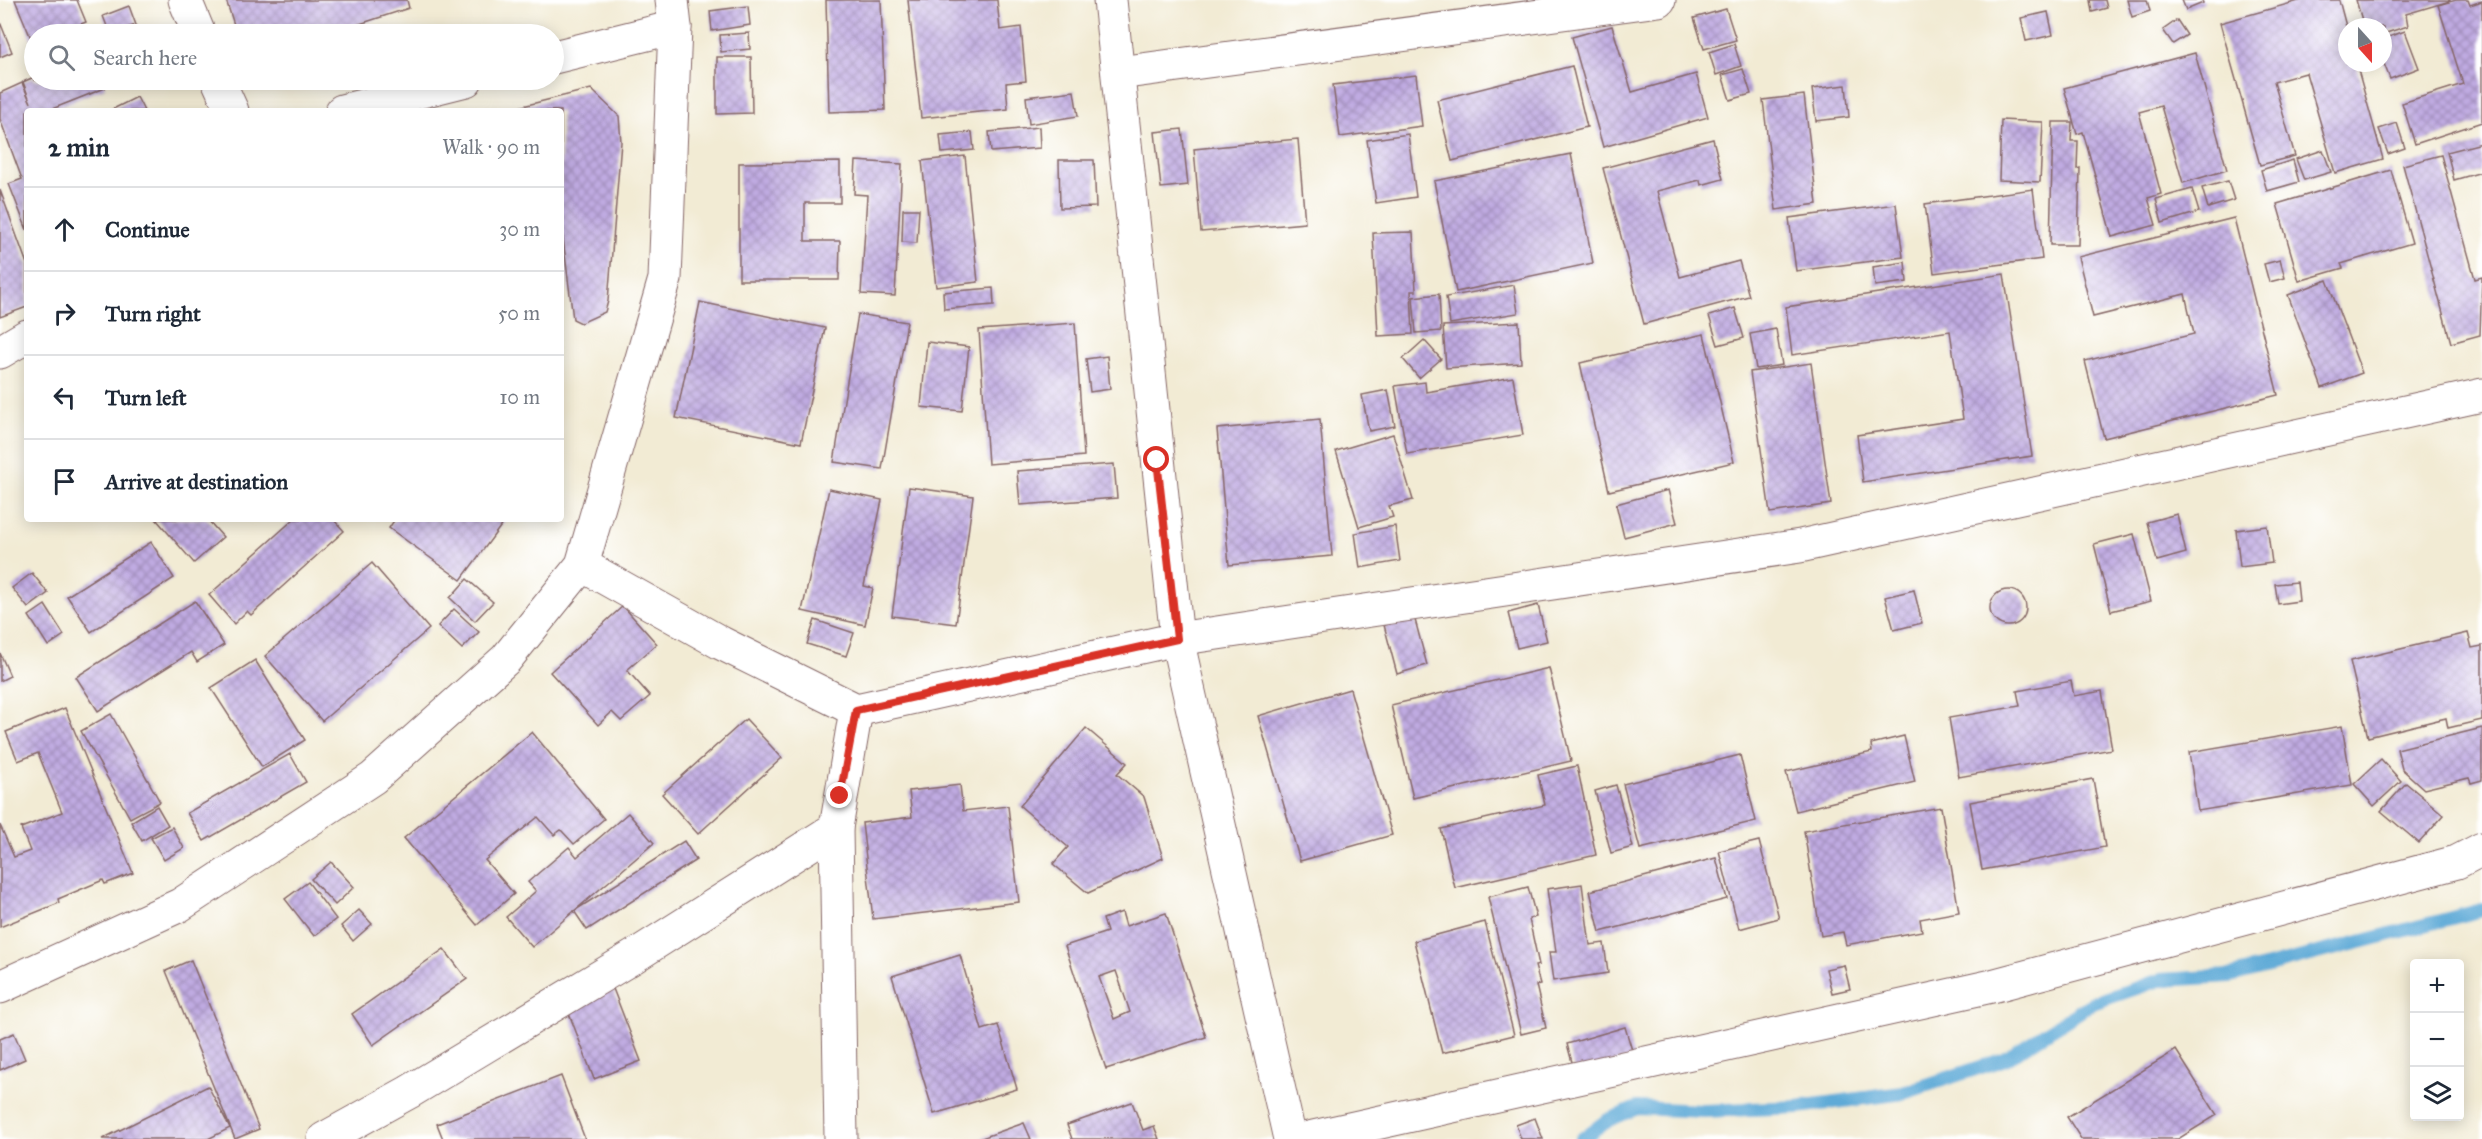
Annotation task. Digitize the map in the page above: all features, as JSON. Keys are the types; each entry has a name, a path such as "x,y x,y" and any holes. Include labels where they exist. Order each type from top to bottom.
{"street":[{"path":"185,0 196,24"},
{"path":"1110,0 1177,639 1290,1139"},
{"path":"1119,73 1659,0"},
{"path":"0,987 180,905 373,778 506,659 582,565 665,279 674,13 564,53"},
{"path":"223,90 231,108"},
{"path":"354,108 426,90"},
{"path":"0,352 24,338"},
{"path":"582,565 721,643 856,710 1177,639 1800,546 2482,395"},
{"path":"841,1139 836,828 856,710"},
{"path":"324,1139 409,1092 633,957 836,828"},
{"path":"1305,1139 1992,986 2457,862 2482,849"}],"building":[{"path":"15,0 77,0 86,22 81,24 25,24"},
{"path":"226,0 407,0 409,8 360,24 234,24"},
{"path":"826,0 881,0 885,110 829,112"},
{"path":"908,0 997,0 1000,30 1021,27 1026,81 1006,83 1008,109 921,118"},
{"path":"2090,0 2105,0 2107,8 2092,12"},
{"path":"2127,0 2147,0 2150,11 2132,17"},
{"path":"2182,0 2202,0 2203,3 2186,10"},
{"path":"2302,0 2339,0 2344,18 2338,18 2338,72 2359,72 2383,159 2335,173 2306,73 2274,82 2295,156 2260,165 2220,23"},
{"path":"2356,0 2450,0 2406,14 2408,26 2392,31 2392,18 2361,18"},
{"path":"2456,0 2468,0 2470,5 2482,1 2482,122 2415,144 2402,103 2463,84 2438,5"},
{"path":"129,6 136,24 106,24 103,16"},
{"path":"748,6 750,25 712,31 710,11"},
{"path":"1726,9 1736,40 1704,49 1694,18"},
{"path":"2048,12 2053,35 2026,41 2021,18"},
{"path":"2177,20 2187,35 2173,44 2163,30"},
{"path":"0,22 12,52 0,57"},
{"path":"1612,26 1632,92 1696,74 1708,117 1603,147 1572,37"},
{"path":"2405,31 2419,68 2390,79 2387,72 2392,72 2392,36"},
{"path":"749,33 750,49 721,52 720,35"},
{"path":"1734,44 1741,66 1716,75 1709,52"},
{"path":"2195,53 2227,170 2183,183 2161,106 2139,112 2161,194 2148,198 2156,225 2112,237 2083,132 2077,134 2064,88"},
{"path":"717,57 751,57 752,113 717,114"},
{"path":"1572,66 1587,127 1452,161 1437,100"},
{"path":"1743,69 1751,94 1730,100 1722,75"},
{"path":"1416,75 1422,126 1340,137 1333,85"},
{"path":"22,83 31,103 26,90 100,90 55,108 24,108 24,222 9,184 22,179 0,119 0,93"},
{"path":"1846,85 1849,117 1816,121 1812,89"},
{"path":"591,89 619,116 621,142 608,301 605,312 581,323 573,319 564,246 564,108 515,108"},
{"path":"1074,91 1078,116 1029,124 1026,97"},
{"path":"1804,95 1817,204 1776,210 1763,100"},
{"path":"137,97 142,108 115,108"},
{"path":"2001,120 2043,122 2040,182 1999,180"},
{"path":"2053,122 2072,122 2071,141 2078,141 2077,169 2080,168 2078,245 2050,245"},
{"path":"2397,123 2405,148 2388,154 2379,129"},
{"path":"1039,127 1040,148 991,152 989,132"},
{"path":"1182,129 1188,185 1161,188 1155,132"},
{"path":"972,132 974,150 942,153 940,135"},
{"path":"1408,134 1416,197 1376,203 1367,140"},
{"path":"1298,139 1305,223 1201,232 1194,149"},
{"path":"1713,139 1723,179 1701,185 1700,180 1657,191 1680,277 1739,261 1749,296 1644,324 1603,168"},
{"path":"2482,143 2482,172 2454,180 2447,152"},
{"path":"2323,150 2331,172 2304,180 2296,159"},
{"path":"1571,154 1593,263 1456,292 1434,181"},
{"path":"2441,155 2475,279 2482,277 2480,335 2451,343 2403,165"},
{"path":"965,156 978,282 936,287 922,161"},
{"path":"1059,160 1094,160 1096,207 1060,208"},
{"path":"2293,160 2299,182 2267,191 2261,170"},
{"path":"856,161 902,164 895,296 861,294 867,195 854,194"},
{"path":"840,162 840,203 805,203 805,241 840,241 839,280 739,280 739,163"},
{"path":"2391,170 2412,243 2341,264 2343,268 2299,281 2277,204"},
{"path":"2228,181 2234,200 2208,208 2202,188"},
{"path":"2033,189 2042,259 1934,273 1925,204"},
{"path":"2192,189 2199,212 2162,223 2156,199"},
{"path":"0,190 24,256 24,308 0,317"},
{"path":"1896,204 1903,257 1796,271 1789,218"},
{"path":"903,209 919,209 917,243 902,242"},
{"path":"2234,218 2278,395 2104,438 2085,361 2194,334 2185,294 2093,317 2078,257"},
{"path":"1413,232 1416,291 1411,291 1413,334 1378,336 1373,233"},
{"path":"2280,260 2285,278 2269,282 2264,264"},
{"path":"1905,262 1907,282 1875,286 1873,267"},
{"path":"2004,274 2032,456 1863,482 1857,435 1963,419 1950,331 1792,355 1786,307"},
{"path":"2327,280 2362,373 2322,388 2288,295"},
{"path":"1514,285 1518,313 1450,324 1446,297"},
{"path":"993,288 994,305 944,309 943,292"},
{"path":"1439,294 1441,331 1416,333 1413,297"},
{"path":"700,302 825,328 801,443 676,418"},
{"path":"1735,308 1744,338 1718,345 1709,316"},
{"path":"858,314 907,322 882,469 834,462"},
{"path":"1519,322 1521,363 1446,368 1443,326"},
{"path":"1075,323 1084,456 988,464 979,330"},
{"path":"1776,329 1782,365 1756,369 1750,334"},
{"path":"1704,334 1734,462 1609,491 1580,363"},
{"path":"1424,340 1441,359 1419,378 1403,359"},
{"path":"927,342 969,347 962,411 921,407"},
{"path":"1107,356 1110,389 1090,392 1086,359"},
{"path":"1811,363 1831,504 1770,513 1750,372"},
{"path":"1513,377 1523,435 1407,454 1395,386 1425,382 1426,392"},
{"path":"1388,390 1395,426 1369,431 1362,395"},
{"path":"1320,419 1332,556 1229,565 1217,429"},
{"path":"1393,434 1413,500 1389,506 1393,517 1359,527 1336,451"},
{"path":"1114,464 1117,498 1020,505 1017,471"},
{"path":"909,487 973,496 956,624 892,616"},
{"path":"829,489 882,500 864,586 873,588 865,625 802,611"},
{"path":"1668,490 1677,523 1624,537 1616,504"},
{"path":"2177,514 2186,553 2157,561 2147,522"},
{"path":"159,522 210,522 223,537 194,563"},
{"path":"291,522 336,522 344,531 251,615 247,611 234,624 209,595"},
{"path":"393,522 504,522 461,580 389,528"},
{"path":"1395,526 1400,561 1360,568 1355,533"},
{"path":"2267,526 2272,563 2240,567 2236,530"},
{"path":"2134,534 2151,601 2111,611 2094,544"},
{"path":"151,542 174,578 91,632 67,596"},
{"path":"372,563 429,629 322,721 265,656"},
{"path":"32,573 48,593 28,608 12,588"},
{"path":"467,579 493,602 475,621 450,598"},
{"path":"2297,582 2299,601 2278,604 2275,584"},
{"path":"1914,590 1922,623 1894,630 1885,597"},
{"path":"2008,590 2021,595 2026,608 2021,621 2008,626 1995,621 1990,608 1995,595"},
{"path":"195,601 224,645 197,662 191,652 98,711 76,677"},
{"path":"45,605 64,635 48,646 29,616"},
{"path":"1538,605 1547,641 1517,648 1508,613"},
{"path":"623,606 657,644 627,670 650,696 621,721 612,712 598,725 550,672"},
{"path":"454,609 479,632 462,649 438,626"},
{"path":"1414,616 1427,665 1397,674 1384,625"},
{"path":"815,620 854,633 846,656 807,644"},
{"path":"2468,633 2472,648 2482,646 2482,720 2448,728 2446,718 2368,737 2350,661"},
{"path":"0,653 10,676 0,681"},
{"path":"255,660 305,740 262,767 211,688"},
{"path":"1549,668 1571,761 1413,798 1391,705"},
{"path":"2071,681 2074,696 2102,691 2112,749 1959,777 1949,718 2020,706 2017,691"},
{"path":"1350,689 1392,835 1300,861 1258,716"},
{"path":"65,708 133,873 105,884 103,880 58,899 59,903 0,927 0,825 14,857 30,851 21,828 62,812 38,753 18,761 6,732"},
{"path":"111,714 160,802 130,818 81,731"},
{"path":"746,719 782,758 698,834 662,794"},
{"path":"2342,726 2352,785 2198,811 2189,752"},
{"path":"1086,728 1127,763 1117,774 1144,797 1163,858 1088,893 1053,864 1068,847 1020,806"},
{"path":"2482,728 2482,780 2471,783 2469,778 2424,789 2402,769 2397,749"},
{"path":"532,732 604,819 574,844 561,830 554,835 538,817 485,860 514,894 477,925 404,838"},
{"path":"1904,736 1915,782 1796,811 1786,772 1872,752 1871,744"},
{"path":"290,754 306,782 204,841 187,813"},
{"path":"1740,755 1756,821 1640,849 1623,784"},
{"path":"2381,759 2401,781 2374,806 2354,784"},
{"path":"1577,766 1596,855 1455,888 1441,829 1545,805 1538,775"},
{"path":"2093,779 2105,847 1982,870 1970,802"},
{"path":"2406,783 2444,815 2419,843 2381,811"},
{"path":"960,785 963,811 1008,806 1019,902 873,919 862,823 912,817 909,791"},
{"path":"1616,785 1633,847 1611,853 1595,791"},
{"path":"157,806 168,825 142,841 131,822"},
{"path":"1941,807 1959,912 1920,919 1922,931 1846,945 1843,932 1821,936 1804,831"},
{"path":"628,813 654,843 532,947 506,917 536,891 528,882 569,847 577,857"},
{"path":"172,827 184,848 164,860 151,838"},
{"path":"684,841 696,860 587,930 574,911"},
{"path":"1759,841 1779,918 1739,929 1719,851"},
{"path":"1716,858 1727,899 1600,932 1590,891"},
{"path":"331,862 354,887 335,905 311,879"},
{"path":"308,882 336,919 314,936 285,899"},
{"path":"1582,884 1590,945 1604,943 1608,973 1553,981 1549,952 1556,952 1547,889"},
{"path":"1528,887 1536,917 1529,919 1539,965 1535,966 1540,984 1536,985 1546,1028 1521,1034 1488,897"},
{"path":"359,910 372,924 353,941 341,926"},
{"path":"1122,912 1126,926 1166,913 1206,1037 1106,1069 1065,946 1107,932 1103,919","holes":["1116,971 1130,1012 1114,1019 1099,977"]},
{"path":"1485,922 1514,1035 1442,1053 1414,941"},
{"path":"444,949 467,979 373,1045 352,1014"},
{"path":"960,955 982,1030 998,1025 1017,1089 934,1114 892,976"},
{"path":"191,960 259,1129 235,1139 166,971"},
{"path":"1844,965 1850,989 1832,993 1826,969"},
{"path":"612,986 641,1061 594,1079 565,1003"},
{"path":"1625,1027 1634,1057 1575,1073 1567,1044"},
{"path":"14,1033 25,1059 0,1070 0,1039"},
{"path":"2176,1050 2217,1115 2178,1139 2081,1139 2067,1117"},
{"path":"561,1076 585,1139 443,1139 437,1124"},
{"path":"208,1086 230,1128 208,1139 102,1139"},
{"path":"1132,1102 1143,1130 1154,1126 1159,1139 1072,1139 1067,1125"},
{"path":"1535,1118 1543,1139 1521,1139 1516,1125"},
{"path":"1024,1123 1031,1139 979,1139"}],"waterway":[{"path":"1582,1139 1606,1121 1637,1108 1704,1111 1798,1107 1903,1093 2005,1059 2093,1003 2160,980 2230,976 2482,910"}],"route":[{"path":"840,796 856,710 1177,639 1157,460"}]}
